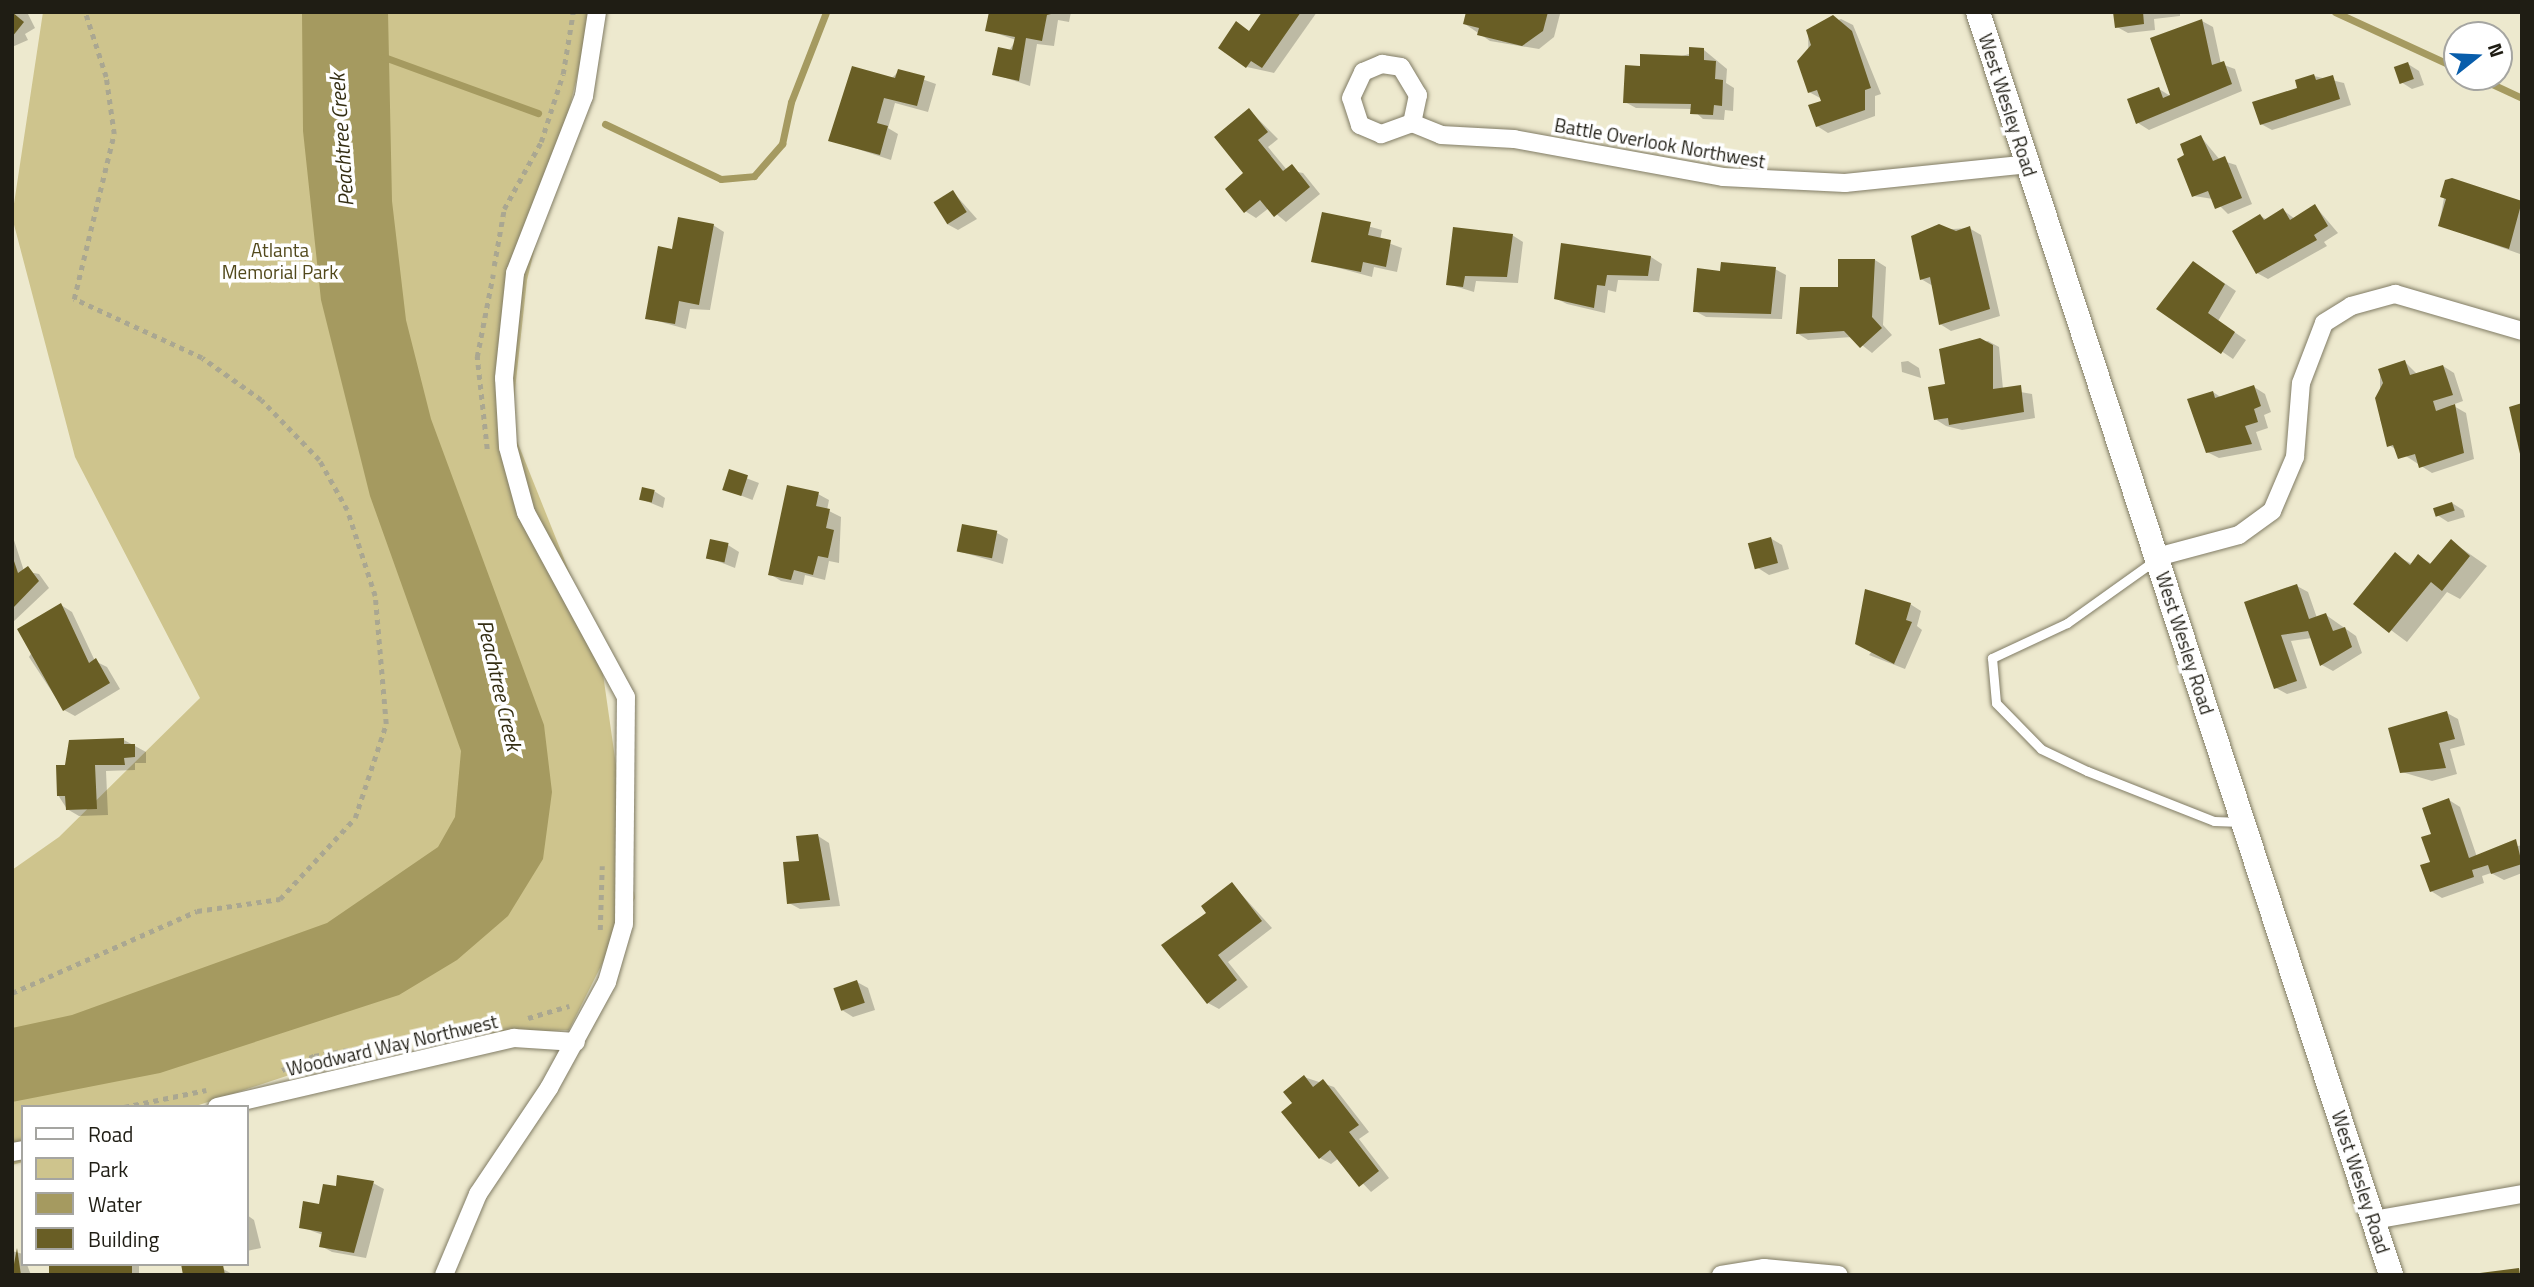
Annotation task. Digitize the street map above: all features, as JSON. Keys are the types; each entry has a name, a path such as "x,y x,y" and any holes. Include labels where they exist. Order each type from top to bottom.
{"street":[{"path":"444,1275 478,1194 576,1042 607,982 624,924 630,723 614,666 550,564 526,513 508,447 504,378 515,273 584,96 597,12"},
{"name":"West Wesley Road","path":"1978,12 2391,1275"},
{"name":"Battle Overlook Northwest","path":"1412,123 1441,135 1514,139 1776,183 2028,164"},
{"path":"2157,557 2239,535 2272,511 2295,457 2301,383 2324,323 2351,306 2395,294 2522,331"},
{"name":"Woodward Way Northwest","path":"226,1105 514,1038 576,1042"},
{"path":"2373,1220 2522,1194"},
{"path":"1721,1275 1764,1268 1839,1275"}],"lane":[{"path":"2157,557 2067,624 1992,658 1996,703 2041,749 2087,771 2214,821 2243,822"}],"path":[{"path":"12,993 197,911 281,899 355,818 386,724 375,596 347,510 318,460 261,400 202,358 74,299 114,134 106,78 85,12"},
{"path":"492,461 482,435 477,357 504,209 541,142 573,12"},
{"path":"597,941 603,853"},
{"path":"520,1019 567,1009 572,1000"},
{"path":"273,1074 314,1055 429,1036"},
{"path":"134,1105 210,1089"}],"green space":[{"name":"Atlanta Memorial Park","path":"43,12 593,12 527,280 511,426 599,646 635,898 569,1030 401,1038 199,1105 21,1105 21,1163 12,1165 12,870 59,837 200,698 75,457 12,217"}],"water":[{"name":"Peachtree Creek","path":"302,12 388,12 392,201 406,320 431,419 544,725 552,792 543,859 508,916 457,960 399,995 160,1073 12,1102 12,1028 72,1015 327,923 438,847 455,817 461,751 370,496 321,300 303,131"}],"building":[{"path":"12,12 24,22 12,37"},
{"path":"989,12 1059,12 1047,15 1042,41 1026,38 1019,81 992,75 998,47 1012,50 1015,37 985,31"},
{"path":"1262,12 1301,12 1262,68 1251,61 1246,68 1218,48 1236,21 1249,31"},
{"path":"1466,12 1548,12 1543,31 1522,46 1477,35 1479,28 1463,24"},
{"path":"2113,12 2143,12 2144,24 2115,28"},
{"path":"1833,15 1852,31 1871,88 1865,90 1865,110 1816,127 1808,105 1821,101 1817,90 1808,93 1797,61 1811,45 1806,30"},
{"path":"2202,19 2212,65 2224,61 2232,84 2136,124 2127,99 2159,87 2163,98 2170,95 2150,38"},
{"path":"1689,47 1704,48 1704,60 1716,61 1715,79 1723,80 1722,106 1714,105 1713,115 1690,114 1691,104 1623,103 1625,65 1640,66 1640,54 1689,56"},
{"path":"2408,62 2414,79 2400,84 2394,67"},
{"path":"852,66 895,78 898,69 925,76 917,106 884,98 877,123 888,126 880,155 828,141"},
{"path":"2314,74 2316,80 2333,75 2340,99 2260,125 2252,102 2297,88 2295,80"},
{"path":"1249,108 1268,132 1258,140 1283,171 1292,164 1310,187 1274,217 1260,200 1244,213 1225,189 1243,173 1214,137"},
{"path":"2201,135 2213,161 2225,156 2242,198 2215,209 2208,191 2192,197 2177,159 2184,155 2180,144"},
{"path":"2452,178 2522,201 2509,249 2438,226 2446,199 2440,197 2445,180"},
{"path":"953,190 967,212 947,224 933,202"},
{"path":"2315,204 2328,226 2314,235 2317,240 2256,274 2232,231 2260,214 2264,220 2283,208 2290,220"},
{"path":"1322,212 1371,222 1368,235 1391,240 1386,267 1363,262 1361,272 1311,262"},
{"path":"678,217 714,224 699,305 679,301 675,324 645,319 658,246 672,249"},
{"path":"1939,224 1956,231 1970,226 1990,309 1939,325 1930,277 1920,280 1911,236"},
{"path":"1453,227 1513,234 1507,277 1465,276 1463,287 1446,285"},
{"path":"1561,243 1651,256 1648,276 1607,275 1605,286 1597,285 1594,308 1554,299"},
{"path":"1838,259 1875,259 1872,317 1882,328 1860,348 1844,331 1796,334 1800,287 1838,287"},
{"path":"2193,261 2225,284 2208,313 2235,332 2221,354 2156,309"},
{"path":"1721,262 1776,267 1771,314 1693,312 1697,268 1720,271"},
{"path":"1980,338 1993,345 1993,389 2021,385 2024,412 1949,425 1948,418 1934,420 1928,387 1945,384 1939,349"},
{"path":"2405,360 2410,375 2443,365 2453,395 2433,401 2436,411 2455,404 2464,453 2419,468 2415,454 2398,459 2393,445 2387,447 2375,398 2383,383 2378,369"},
{"path":"2254,385 2261,406 2254,409 2258,422 2245,426 2252,444 2206,453 2187,399 2213,391 2215,398"},
{"path":"2522,403 2522,458 2521,458 2509,407"},
{"path":"729,469 748,475 741,496 722,490"},
{"path":"787,485 819,492 816,506 830,509 826,528 834,530 828,558 818,556 813,575 794,570 791,580 768,575"},
{"path":"642,487 655,490 652,503 639,500"},
{"path":"2452,502 2455,511 2436,517 2433,508"},
{"path":"962,524 997,531 992,558 957,551"},
{"path":"1771,537 1778,563 1755,569 1748,543"},
{"path":"710,539 729,543 724,563 706,559"},
{"path":"2451,539 2470,556 2442,591 2431,582 2389,633 2353,604 2395,552 2410,565 2418,554 2430,564"},
{"path":"12,555 18,573 28,566 39,581 12,609"},
{"path":"2297,584 2309,619 2326,613 2333,631 2345,627 2352,647 2320,666 2308,631 2281,635 2297,681 2274,689 2244,602"},
{"path":"1865,589 1911,603 1906,620 1912,622 1894,664 1855,644"},
{"path":"61,603 89,663 96,658 110,683 63,711 17,629"},
{"path":"2447,711 2455,739 2439,743 2446,768 2400,773 2388,728"},
{"path":"124,738 124,744 135,744 135,757 124,758 125,765 95,765 97,809 66,810 65,796 57,796 56,765 65,765 69,740"},
{"path":"2449,798 2469,858 2516,839 2522,864 2491,874 2488,865 2472,870 2474,877 2430,892 2420,865 2430,862 2421,837 2431,834 2422,808"},
{"path":"818,834 830,900 787,904 783,862 799,861 796,836"},
{"path":"1232,882 1262,921 1218,955 1237,980 1207,1004 1161,945 1206,913 1201,906"},
{"path":"857,980 865,1003 841,1011 833,988"},
{"path":"1304,1075 1313,1087 1323,1079 1359,1125 1349,1132 1379,1171 1359,1187 1330,1150 1319,1159 1281,1112 1292,1103 1283,1092"},
{"path":"337,1175 374,1181 354,1253 319,1247 322,1232 299,1228 303,1201 319,1204 323,1184 336,1186"},
{"path":"17,1248 21,1275 12,1275"},
{"path":"49,1266 132,1266 132,1275 49,1275"},
{"path":"181,1266 223,1266 225,1275 183,1275"},
{"path":"2519,1268 2520,1275 2480,1275 2480,1273"}],"waterway":[{"path":"605,124 721,179 754,176 782,144 791,102 826,12"},
{"path":"2335,12 2443,62"},
{"path":"384,57 538,113"},
{"path":"2507,91 2522,98"}]}
